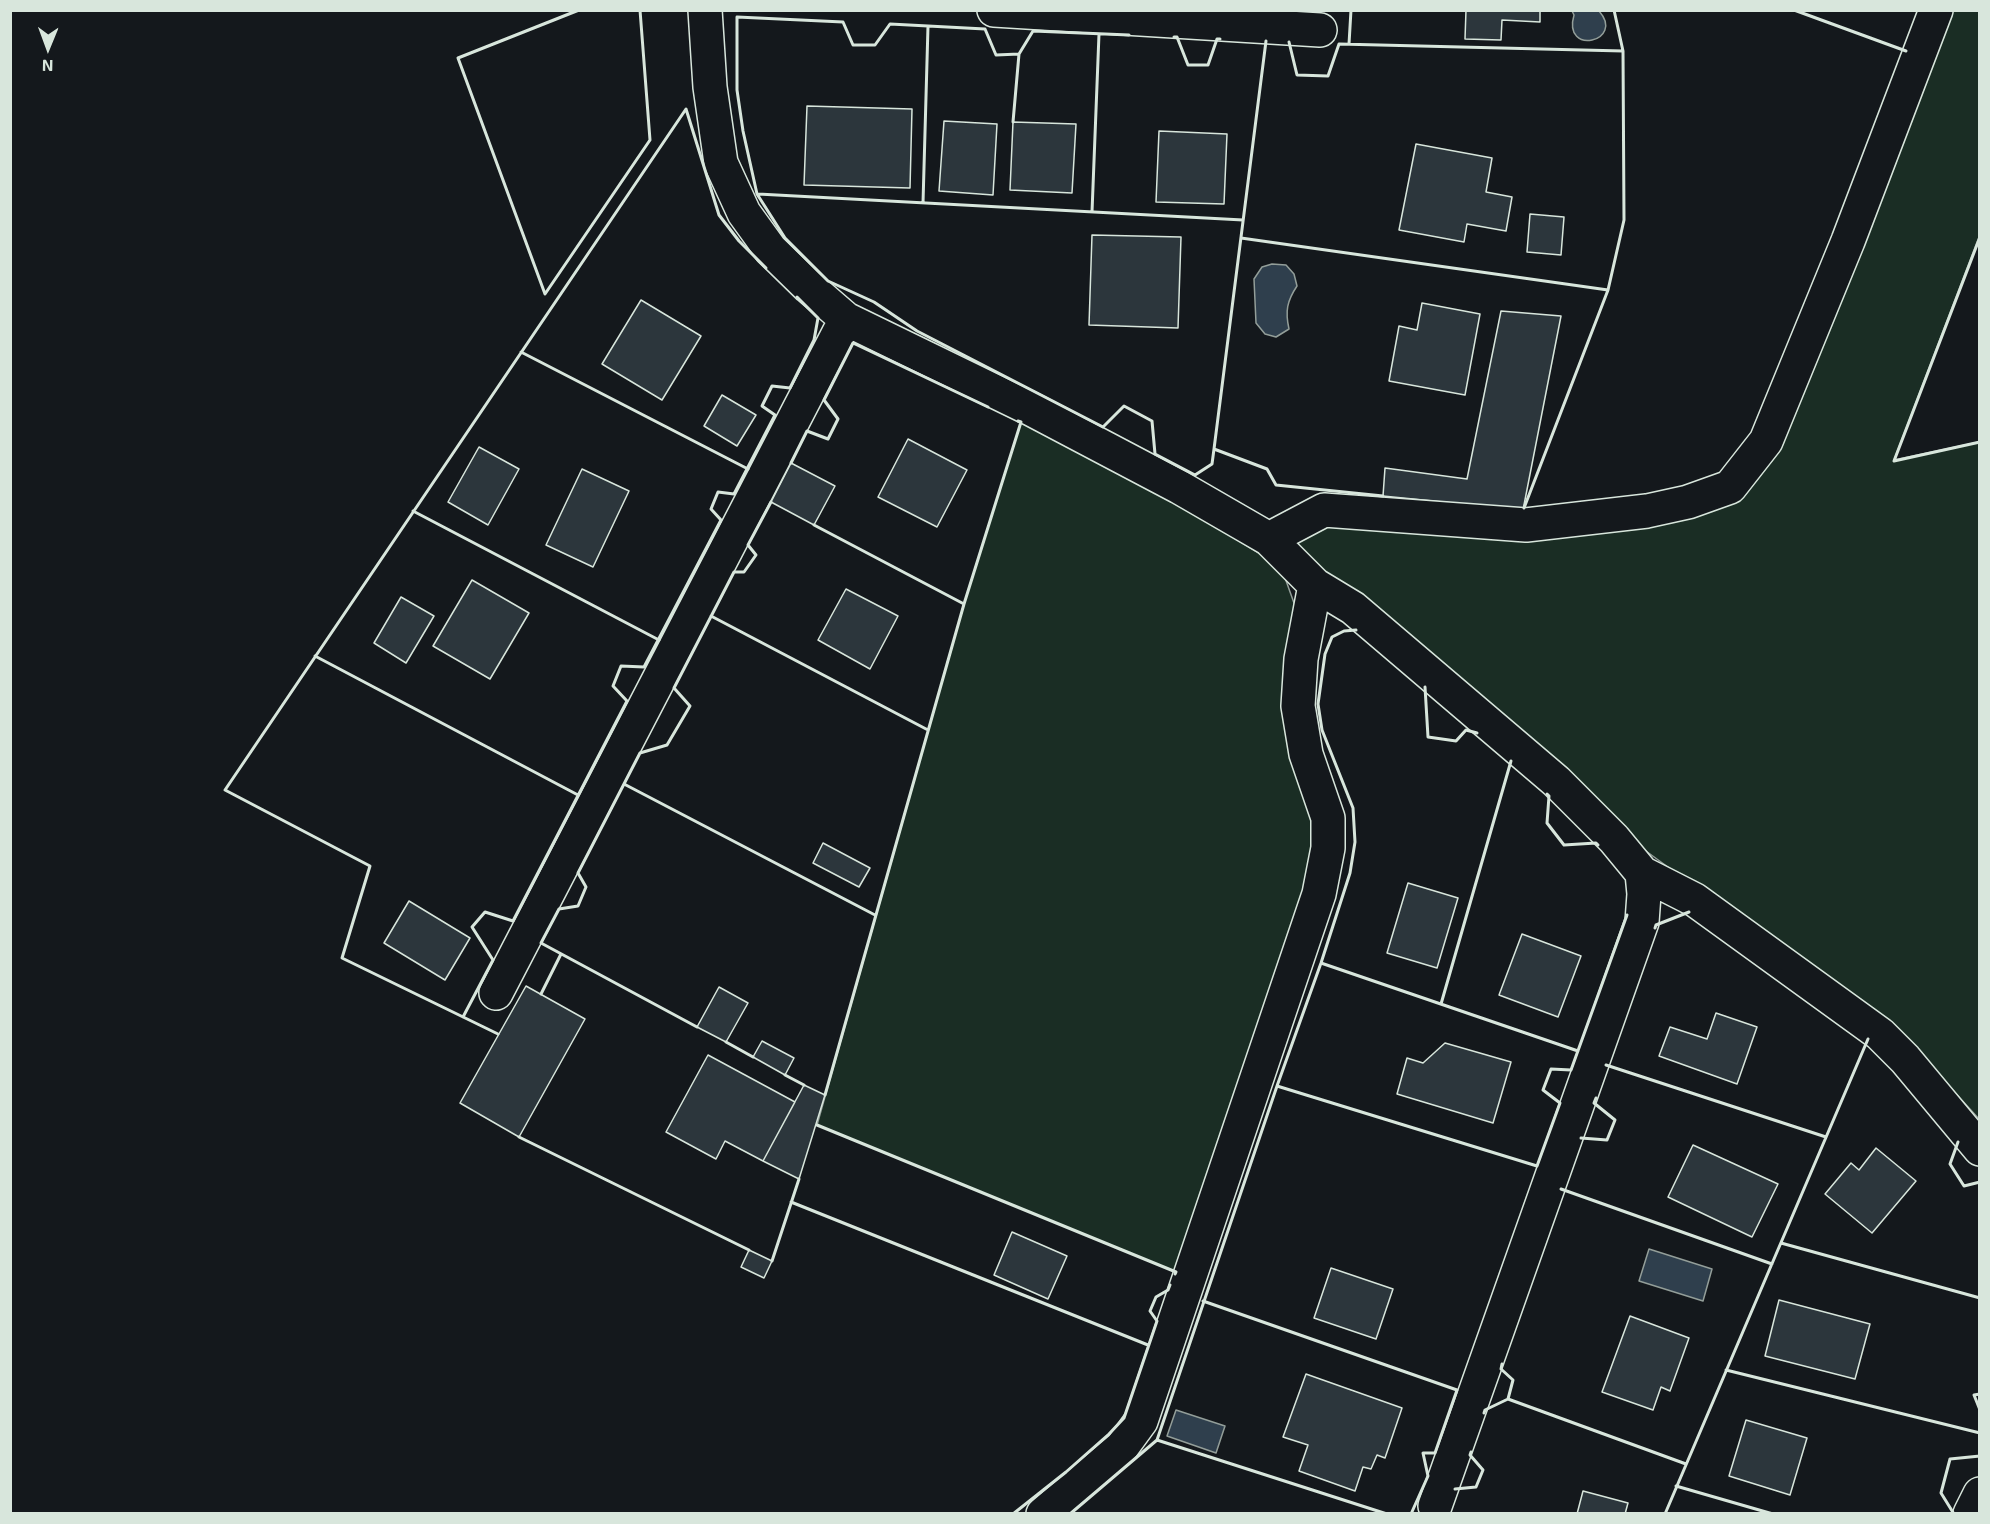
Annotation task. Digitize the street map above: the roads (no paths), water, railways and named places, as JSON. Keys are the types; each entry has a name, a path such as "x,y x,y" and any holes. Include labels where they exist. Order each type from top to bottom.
{"street":[{"path":"705,10 710,87 721,163 744,213 770,249 809,287 846,319 1031,409 1179,486 1269,539 1315,585 1353,608 1556,781 1614,839 1642,873 1695,900 1880,1034 1905,1059 1980,1149"},
{"path":"994,10 1320,30"},
{"path":"1269,539 1324,510 1526,525 1647,511 1688,502 1731,487 1766,441 1848,241 1936,10"},
{"path":"496,993 846,319"},
{"path":"1043,1514 1122,1447 1142,1421 1319,894 1328,848 1328,818 1306,754 1298,706 1301,659 1315,585"},
{"path":"1435,1506 1642,922 1644,894 1642,873"},
{"path":"1970,1514 1980,1494"}],"water":[{"path":"1572,11 1599,11 1605,22 1605,30 1600,37 1584,40 1577,36 1573,28"},
{"path":"1272,264 1286,265 1294,274 1297,286 1288,306 1289,329 1276,337 1265,334 1256,323 1254,279 1262,267"},
{"path":"1649,1249 1712,1269 1703,1301 1639,1281"},
{"path":"1176,1410 1225,1426 1216,1453 1167,1436"}]}
